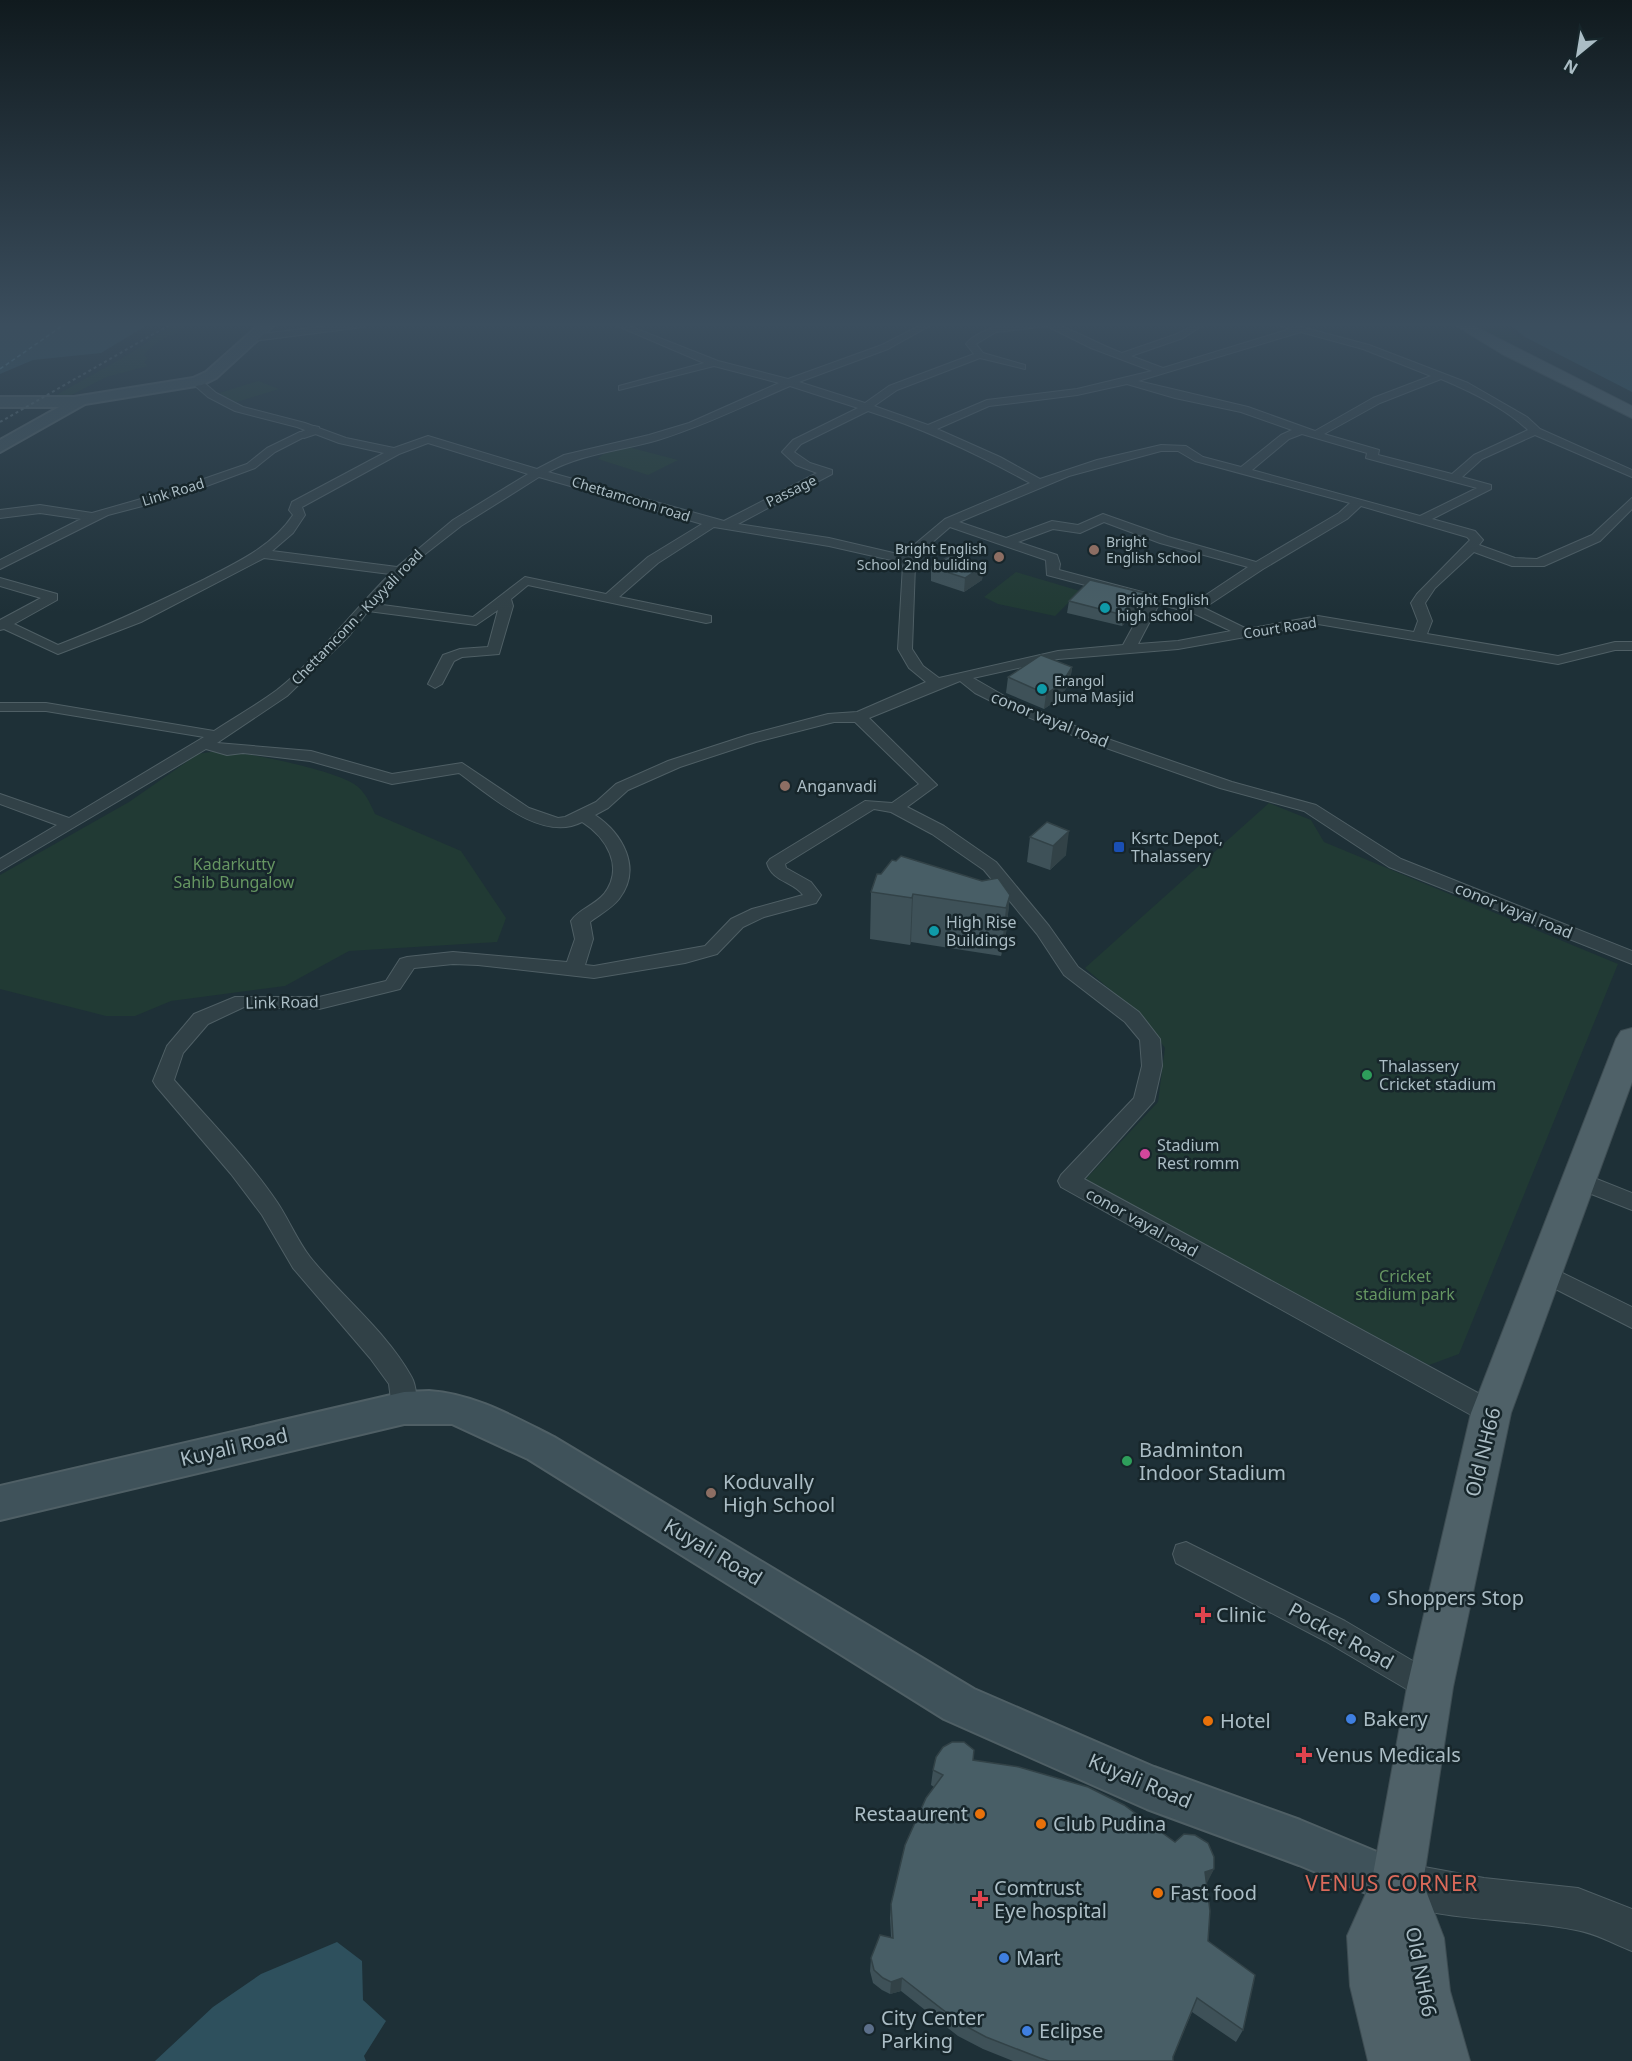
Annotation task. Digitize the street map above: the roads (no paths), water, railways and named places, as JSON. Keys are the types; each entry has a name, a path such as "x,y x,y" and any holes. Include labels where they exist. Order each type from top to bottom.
{"main road":[{"path":"0,447 46,420"},
{"name":"Old NH66","path":"1396,2061 1377,1986 1372,1936 1397,1883 1430,1687 1491,1413 1632,1039"},
{"name":"Kuyali Road","path":"0,1503 404,1408 429,1406 452,1408 481,1418 541,1448 811,1611 959,1704 1039,1737 1147,1787 1300,1843 1397,1883"},
{"name":"Old NH66","path":"1397,1883 1418,1938 1423,1992 1442,2061"}],"street":[{"path":"273,420 343,441 395,452"},
{"name":"Chettamconn - Kuyyali road","path":"0,866 209,740 291,686 344,633 399,571 457,524 539,472 580,453 672,433 701,420"},
{"name":"Passage","path":"726,525 828,472 803,465 790,456 790,449 797,442 841,420"},
{"path":"903,420 996,459 1039,483"},
{"path":"927,429 947,420"},
{"path":"1275,420 1375,452 1370,456 1487,487 1421,520"},
{"path":"1316,435 1336,420"},
{"path":"1523,420 1536,431 1632,474"},
{"path":"1243,471 1264,456 1276,443 1302,430"},
{"path":"1455,478 1463,465 1523,434 1536,431"},
{"name":"Link Road","path":"0,566 93,517 117,507 173,494 251,466 271,450 309,432"},
{"name":"Chettamconn road","path":"395,452 428,439 475,455 712,523 829,542 905,559"},
{"path":"937,683 927,678 905,649 909,565 905,559 949,522 994,500 1039,483 1165,448 1181,448 1199,459 1471,534 1477,540 1472,547 1455,566 1431,583 1423,592 1418,603 1425,621 1419,636"},
{"path":"2,625 58,650 136,619 262,554 295,523 299,515 295,510 296,505 395,452"},
{"path":"1194,609 1241,575 1343,516 1359,502"},
{"path":"1472,547 1506,557 1512,562 1539,563 1596,538 1632,502"},
{"name":"Link Road","path":"0,514 40,509 93,517"},
{"path":"1006,542 1052,525 1080,529 1103,518 1164,540 1258,566"},
{"path":"949,522 1052,558 1054,564 1052,572 1115,591 1194,609 1245,633"},
{"path":"607,599 630,582 636,573 647,564 712,523"},
{"path":"262,554 399,571"},
{"path":"365,607 476,621 525,581 706,619"},
{"path":"0,582 52,597 2,625"},
{"path":"435,684 448,658 460,653 494,651 505,612 506,602 502,599"},
{"path":"1128,650 1154,600"},
{"name":"Court Road","path":"962,676 1058,655 1178,645 1318,620 1558,660 1615,646 1632,646"},
{"path":"0,707 46,707 200,731 209,740 227,750 243,748 311,756 392,778 462,768 505,800 540,819 557,823 585,816 622,787 674,764 753,738 784,732 833,717 859,717 937,683 962,676"},
{"name":"conor vayal road","path":"962,676 980,690 1008,704 1097,740 1226,785 1310,808 1395,863 1632,958"},
{"path":"585,816 597,824 618,848 622,870 612,896 580,921 585,930 583,950 574,969 594,972 632,967 711,950 737,923 758,913 810,899 812,895 805,886 778,871 776,863 785,856 871,804 895,808 929,785 859,717"},
{"path":"0,800 70,824"},
{"name":"conor vayal road","path":"895,808 938,830 990,866 1043,930 1071,971 1132,1017 1150,1039 1152,1066 1144,1101 1069,1181 1491,1413"},
{"name":"Link Road","path":"404,1408 401,1381 379,1351 301,1262 270,1209 239,1168 163,1081 174,1052 201,1019 242,1000 319,1003 342,999 393,986 403,974 407,963 425,960 478,959 574,969"},
{"path":"1579,1180 1632,1202"},
{"path":"1544,1273 1632,1318"},
{"name":"Pocket Road","path":"1186,1554 1335,1631 1430,1687"},
{"path":"1397,1883 1484,1899 1578,1910 1632,1930"}],"water":[{"path":"337,1942 362,1961 363,2000 386,2021 364,2056 366,2061 155,2061 213,2007 261,1974"}],"place":[{"name":"Bright English School","path":"1094,550"},
{"name":"Bright English School 2nd buliding","path":"999,557"},
{"name":"Bright English high school","path":"1105,608"},
{"name":"Erangol Juma Masjid","path":"1042,689"},
{"name":"Anganvadi","path":"785,786"},
{"name":"Ksrtc Depot, Thalassery","path":"1119,847"},
{"name":"High Rise Buildings","path":"934,931"},
{"name":"Thalassery Cricket stadium","path":"1367,1075"},
{"name":"Stadium Rest romm","path":"1145,1154"},
{"name":"Badminton Indoor Stadium","path":"1127,1461"},
{"name":"Koduvally High School","path":"711,1493"},
{"name":"Shoppers Stop","path":"1375,1598"},
{"name":"Clinic","path":"1203,1615"},
{"name":"Bakery","path":"1351,1719"},
{"name":"Hotel","path":"1208,1721"},
{"name":"Venus Medicals","path":"1304,1755"},
{"name":"Restaaurent","path":"980,1814"},
{"name":"Club Pudina","path":"1041,1824"},
{"name":"Fast food","path":"1158,1893"},
{"name":"Comtrust Eye hospital","path":"980,1899"},
{"name":"Mart","path":"1004,1958"},
{"name":"City Center Parking","path":"869,2029"},
{"name":"Eclipse","path":"1027,2031"}],"district":[{"name":"VENUS CORNER","path":"1392,1884"}],"park label":[{"name":"Kadarkutty Sahib Bungalow","path":"234,873"},
{"name":"Cricket stadium park","path":"1405,1285"}]}
